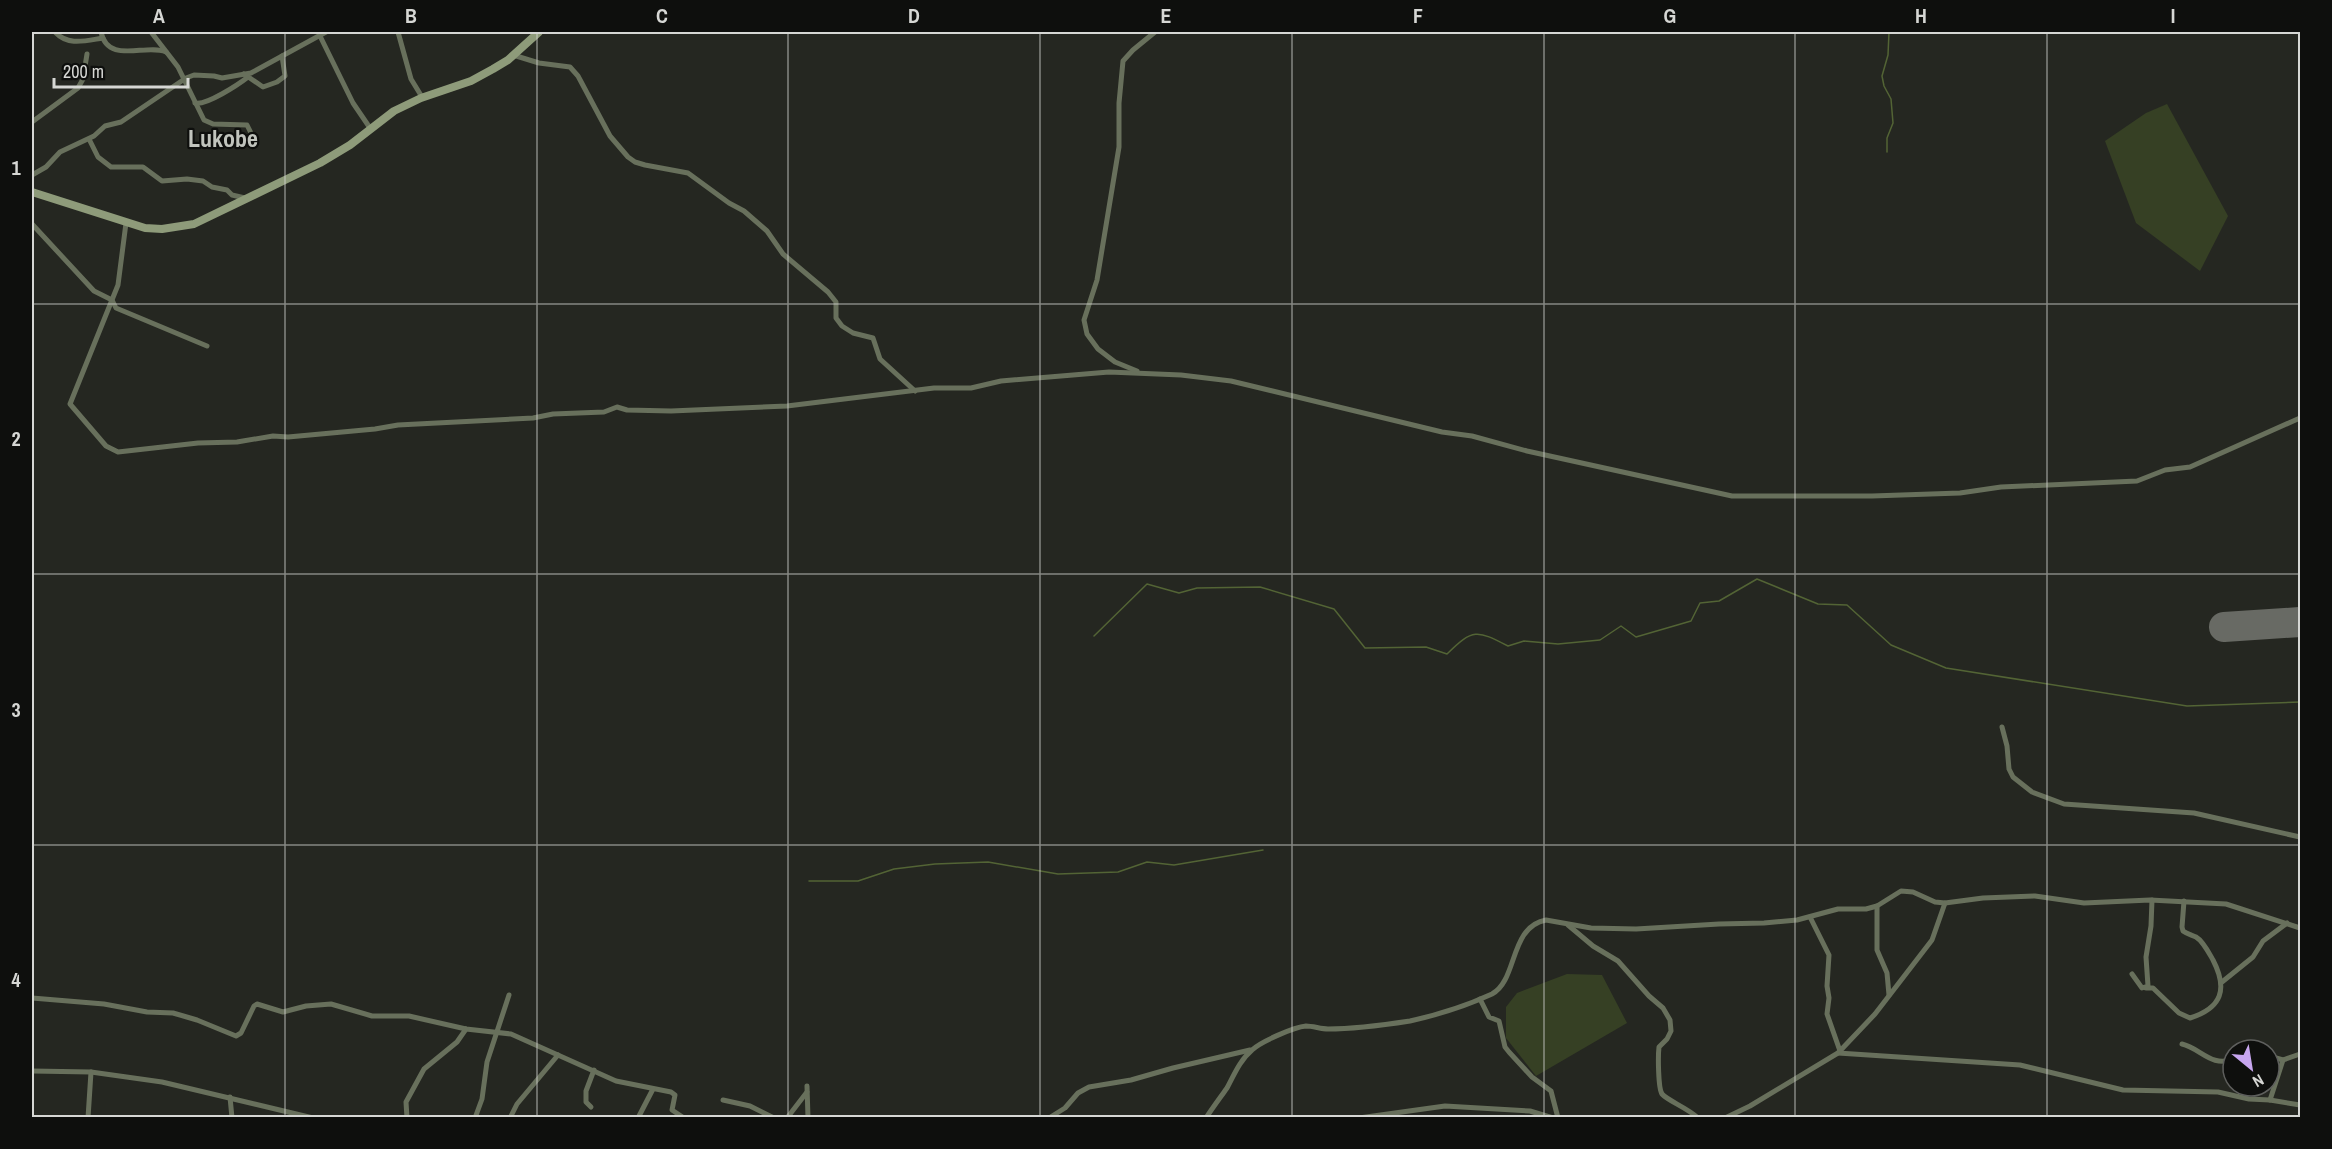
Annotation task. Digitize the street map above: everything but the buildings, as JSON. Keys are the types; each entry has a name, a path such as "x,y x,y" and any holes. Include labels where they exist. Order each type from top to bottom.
{"street":[{"path":"55,32 69,42 102,35 109,46 116,49 135,52 154,49 168,53"},
{"path":"151,32 168,53 206,121 213,124 247,125 253,137"},
{"path":"194,103 202,104 236,86 246,76 326,32"},
{"path":"398,32 411,79 422,97"},
{"path":"32,192 149,229 190,225 334,156 394,111 422,97 471,81 493,69 539,32"},
{"path":"1142,373 1115,362 1098,349 1087,334 1084,320 1097,280 1119,147 1119,103 1123,61 1155,32"},
{"path":"320,36 353,103 370,128"},
{"path":"32,122 78,88 83,79 87,54"},
{"path":"513,55 539,63 570,67 578,76 610,136 628,157 645,165 688,173 729,203 748,213 767,231 783,254 828,292 836,302 836,318 842,326 853,333 873,338 880,359 915,391"},
{"path":"32,175 46,167 60,152 88,139 105,126 124,120 194,75 222,78 246,76 265,87 282,80 285,76 282,56"},
{"path":"88,139 98,157 111,167 143,167 162,181 201,181 212,187 227,190 232,195 245,198"},
{"path":"126,223 119,281 70,405 106,446 118,452 198,443 237,442 273,436 288,437 375,429 399,424 533,418 553,414 606,411 617,407 627,410 663,411 768,407 950,387 971,388 1001,381 1089,373 1142,373 1205,377 1242,383 1442,432 1472,436 1527,451 1732,496 1960,493 2001,487 2138,481 2165,470 2190,467 2301,418"},
{"path":"32,224 92,289 112,300 115,307 207,346"},
{"path":"2002,727 2007,746 2009,769 2013,777 2032,792 2064,804 2194,813 2243,822 2301,837"},
{"path":"1049,1118 1065,1108 1078,1093 1089,1087 1119,1083 1252,1050 1300,1027 1335,1029 1409,1021 1445,1012 1480,999 1502,987 1514,954 1529,929 1538,922 1546,920 1591,928 1636,929 1719,924 1744,925 1797,920 1838,909 1866,909 1877,906 1902,891 1913,892 1935,902 1945,903 2035,896 2094,903 2152,900 2226,904 2301,928"},
{"path":"2145,988 2148,986 2146,957 2152,900"},
{"path":"2132,974 2140,986 2153,988 2179,1013 2190,1018 2206,1012 2217,1002 2222,982 2212,957 2202,942 2197,937 2183,931 2184,901"},
{"path":"1725,1118 1792,1082 1839,1052 1889,997 1932,940 1945,903"},
{"path":"1877,906 1877,950 1887,974 1889,997"},
{"path":"1810,917 1829,955 1827,1014 1839,1052"},
{"path":"2222,982 2253,957 2263,941 2287,923"},
{"path":"1567,924 1593,946 1618,961 1663,1008 1670,1020 1671,1030 1670,1035 1659,1047 1660,1089 1666,1097 1683,1105 1698,1118"},
{"path":"475,1118 482,1099 485,1072 509,995"},
{"path":"32,998 104,1004 173,1014 197,1020 236,1036 241,1034 257,1004 283,1012 306,1006 331,1004 372,1016 410,1016 466,1029 496,1034 505,1033 519,1037 534,1046 616,1081 674,1093 672,1110 685,1117"},
{"path":"1480,999 1489,1017 1499,1022 1505,1047 1532,1077 1551,1090 1558,1118"},
{"path":"407,1118 406,1102 424,1069 458,1041 466,1029"},
{"path":"2182,1044 2195,1048 2204,1057 2221,1060"},
{"path":"1206,1118 1242,1061 1252,1050"},
{"path":"1839,1052 2020,1065 2123,1090 2218,1092 2249,1099 2301,1105"},
{"path":"2270,1100 2283,1060 2301,1054"},
{"path":"510,1118 516,1104 558,1055"},
{"path":"591,1107 585,1101 585,1094 594,1070"},
{"path":"32,1071 91,1072 162,1082 313,1118"},
{"path":"88,1118 91,1072"},
{"path":"638,1118 653,1089"},
{"path":"787,1118 807,1089 808,1118"},
{"path":"230,1097 232,1118"},
{"path":"723,1100 750,1106 774,1118"},
{"path":"1359,1118 1428,1107 1454,1106 1530,1112 1553,1118"}],"green space":[{"path":"2167,104 2228,216 2200,271 2136,223 2105,141 2146,113"},
{"path":"1567,974 1602,975 1627,1023 1536,1076 1506,1038 1506,1007 1517,993"}],"waterway":[{"path":"1887,152 1887,138 1893,123 1891,99 1882,76 1888,55 1889,32"},
{"path":"1094,636 1147,584 1179,593 1197,588 1260,587 1334,609 1365,648 1426,647 1447,654 1463,640 1476,634 1508,646 1524,641 1558,644 1600,640 1621,626 1636,637 1691,621 1700,603 1719,601 1757,579 1818,604 1847,605 1891,645 1946,668 2187,706 2300,702"},
{"path":"809,881 858,881 894,869 935,864 988,862 1058,874 1118,872 1147,862 1174,865 1263,850"}],"runway":[{"path":"2224,627 2300,622"}],"district":[{"name":"Lukobe","path":"223,138"}]}
